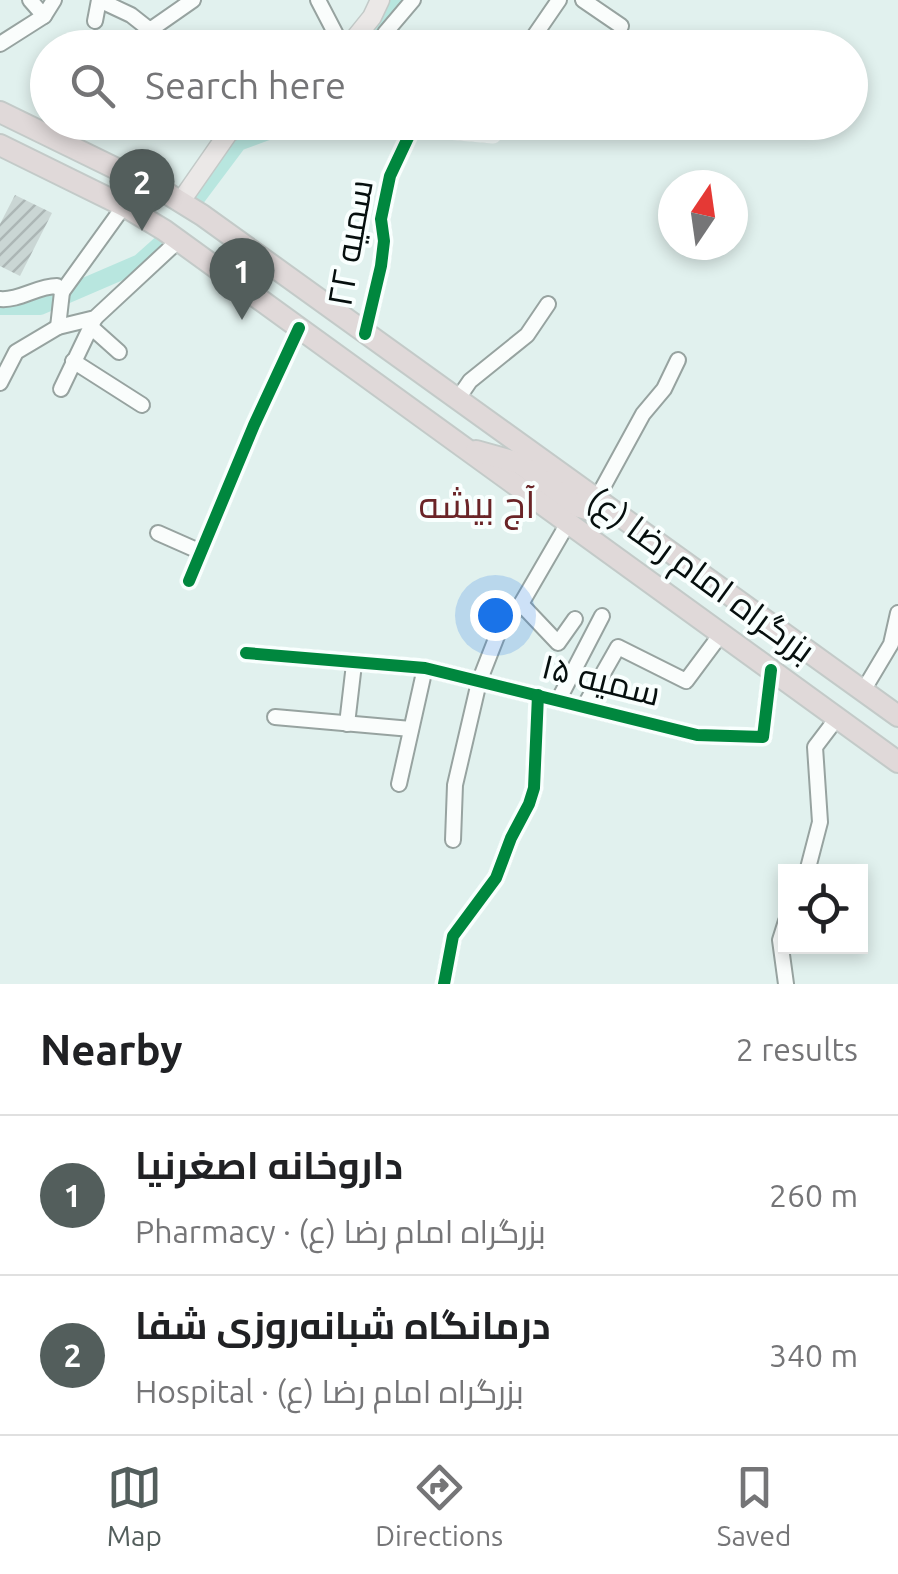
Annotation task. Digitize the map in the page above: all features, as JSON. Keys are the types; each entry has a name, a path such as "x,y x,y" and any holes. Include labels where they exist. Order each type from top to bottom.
{"highway":[{"name":"بزرگراه امام رضا (ع)","path":"0,112 30,127"},
{"name":"بزرگراه امام رضا (ع)","path":"57,140 181,201 457,400 546,484 568,522 898,762"},
{"name":"بزرگراه امام رضا (ع)","path":"2,150 124,206 179,240 464,448 546,484 596,500 898,716"},
{"path":"546,484 582,509 624,520"}],"main road":[{"path":"358,30 380,0"},
{"path":"181,201 217,140"}],"street":[{"path":"30,0 44,16"},
{"path":"0,44 44,16 54,0"},
{"path":"95,20 99,0 131,15 150,30 193,0"},
{"path":"318,0 334,30"},
{"path":"388,30 413,0"},
{"path":"538,30 559,0"},
{"path":"583,0 621,26"},
{"name":"سمیه ۲۲","path":"364,334 381,266 381,219 390,176 407,140"},
{"path":"58,326 62,295 124,206"},
{"path":"61,390 93,323 179,240"},
{"path":"0,299 46,286 57,286 62,295"},
{"path":"457,400 470,381 527,335 548,304"},
{"path":"0,383 16,352 58,326 93,323"},
{"path":"93,323 119,352"},
{"path":"189,581 299,328"},
{"path":"596,500 678,360"},
{"path":"73,361 142,406"},
{"name":"سمیه ۱۵","path":"452,840 455,785 479,682 499,632 521,604 568,522"},
{"path":"158,533 201,552"},
{"path":"521,604 558,643 575,619"},
{"path":"863,691 891,644 898,613"},
{"path":"559,699 602,616"},
{"path":"585,705 618,647 686,681 722,634"},
{"name":"سمیه ۱۵","path":"246,653 426,668 697,735 764,736 771,670"},
{"path":"347,724 354,664"},
{"path":"399,784 426,668"},
{"path":"444,984 454,936 496,878 534,788 538,695"},
{"path":"275,717 412,729"},
{"path":"809,864 820,822 816,747 837,718"},
{"path":"782,954 786,984"}],"building":[{"path":"15,195 52,213 20,276 0,266 0,224"}],"waterway":[{"path":"372,30 395,0"},
{"path":"193,202 243,140"},
{"path":"0,306 40,306 140,263 168,238"}],"cycle path":[{"path":"365,334 381,266 381,219 390,176 407,140"},
{"path":"189,581 299,328"},
{"path":"246,653 425,668 697,735 763,737 771,670"},
{"path":"444,984 453,936 496,878 529,804 534,788 538,695"}],"place":[{"name":"درمانگاه شبانه‌روزی شفا","path":"142,231"},
{"name":"داروخانه اصغرنیا","path":"242,320"}],"district":[{"name":"آج بیشه","path":"477,505"}]}
